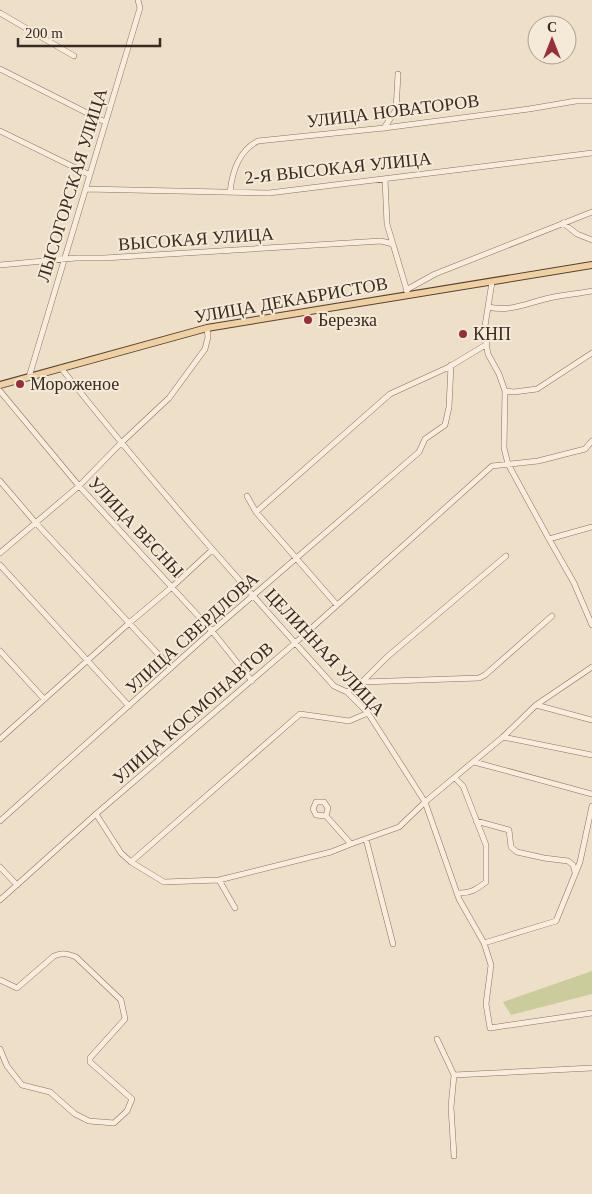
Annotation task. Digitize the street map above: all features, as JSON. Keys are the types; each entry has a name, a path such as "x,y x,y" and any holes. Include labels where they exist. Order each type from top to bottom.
{"main road":[{"name":"УЛИЦА ДЕКАБРИСТОВ","path":"0,385 207,328 407,293 492,282 592,265"}],"street":[{"name":"ЛЫСОГОРСКАЯ УЛИЦА","path":"29,377 140,8 138,0"},
{"path":"0,13 74,56"},
{"path":"0,69 105,122"},
{"path":"384,128 396,110 398,74"},
{"name":"УЛИЦА НОВАТОРОВ","path":"230,192 234,170 248,148 258,141 384,128 576,101 592,101"},
{"path":"0,131 90,175"},
{"name":"2-Я ВЫСОКАЯ УЛИЦА","path":"86,189 269,193 592,152"},
{"path":"385,179 387,224 407,293 435,274 592,212"},
{"path":"563,223 577,234 592,240"},
{"path":"381,241 390,232"},
{"name":"ВЫСОКАЯ УЛИЦА","path":"0,265 63,261 76,258 104,258 381,241 393,244"},
{"path":"492,282 484,332 488,354 499,374 505,391 504,448 508,464 574,583 592,625"},
{"path":"488,307 510,309 546,299 592,291"},
{"path":"0,553 79,486 169,398 205,349 208,337 207,328"},
{"path":"256,512 390,394 451,365 487,344"},
{"path":"505,391 538,390 592,353"},
{"name":"УЛИЦА СВЕРДЛОВА","path":"0,821 170,668 418,452 425,439 445,425 449,407 451,365"},
{"name":"ЦЕЛИННАЯ УЛИЦА","path":"61,368 121,443 252,597 334,686 347,692 368,713 425,802 457,893 484,943 490,965 486,1004 490,1028 592,1013"},
{"name":"УЛИЦА ВЕСНЫ","path":"0,391 3,397 79,486 212,631 252,681"},
{"name":"УЛИЦА КОСМОНАВТОВ","path":"0,900 96,814 252,681 492,466 538,461 585,448 592,441"},
{"path":"0,481 35,522 170,668"},
{"path":"247,496 256,512 337,605"},
{"path":"549,539 592,527"},
{"path":"0,730 2,737 212,550"},
{"path":"347,692 362,682 387,657 506,556"},
{"path":"0,565 129,706"},
{"path":"362,682 479,678 485,675 552,616"},
{"path":"0,650 44,699"},
{"path":"96,814 121,853 131,862 164,882 219,880 331,852 399,827 425,802 503,737 536,705 592,667"},
{"path":"536,705 592,720"},
{"path":"131,862 300,714 349,721 368,713"},
{"path":"503,737 592,754"},
{"path":"474,762 592,794"},
{"path":"455,778 463,786 486,845 486,882 476,890 466,894 457,893"},
{"path":"484,943 556,921 580,862 592,806"},
{"path":"326,816 351,844"},
{"path":"476,821 509,830 511,847 517,852 568,861 573,865 576,872"},
{"path":"366,839 393,944"},
{"path":"0,867 16,885"},
{"path":"219,880 236,908"},
{"path":"0,980 17,988 54,956 61,953 68,954 76,957 121,1000 125,1019 90,1058 90,1062 132,1099 127,1111 114,1123 88,1121 75,1114 50,1092 22,1085 7,1066 0,1049"},
{"path":"437,1040 454,1074 451,1107 454,1156"},
{"path":"454,1074 592,1068"}],"green space":[{"path":"592,971 592,994 511,1015 503,1002"}],"place":[{"name":"Березка","path":"308,320"},
{"name":"КНП","path":"463,334"},
{"name":"Мороженое","path":"20,384"}]}
